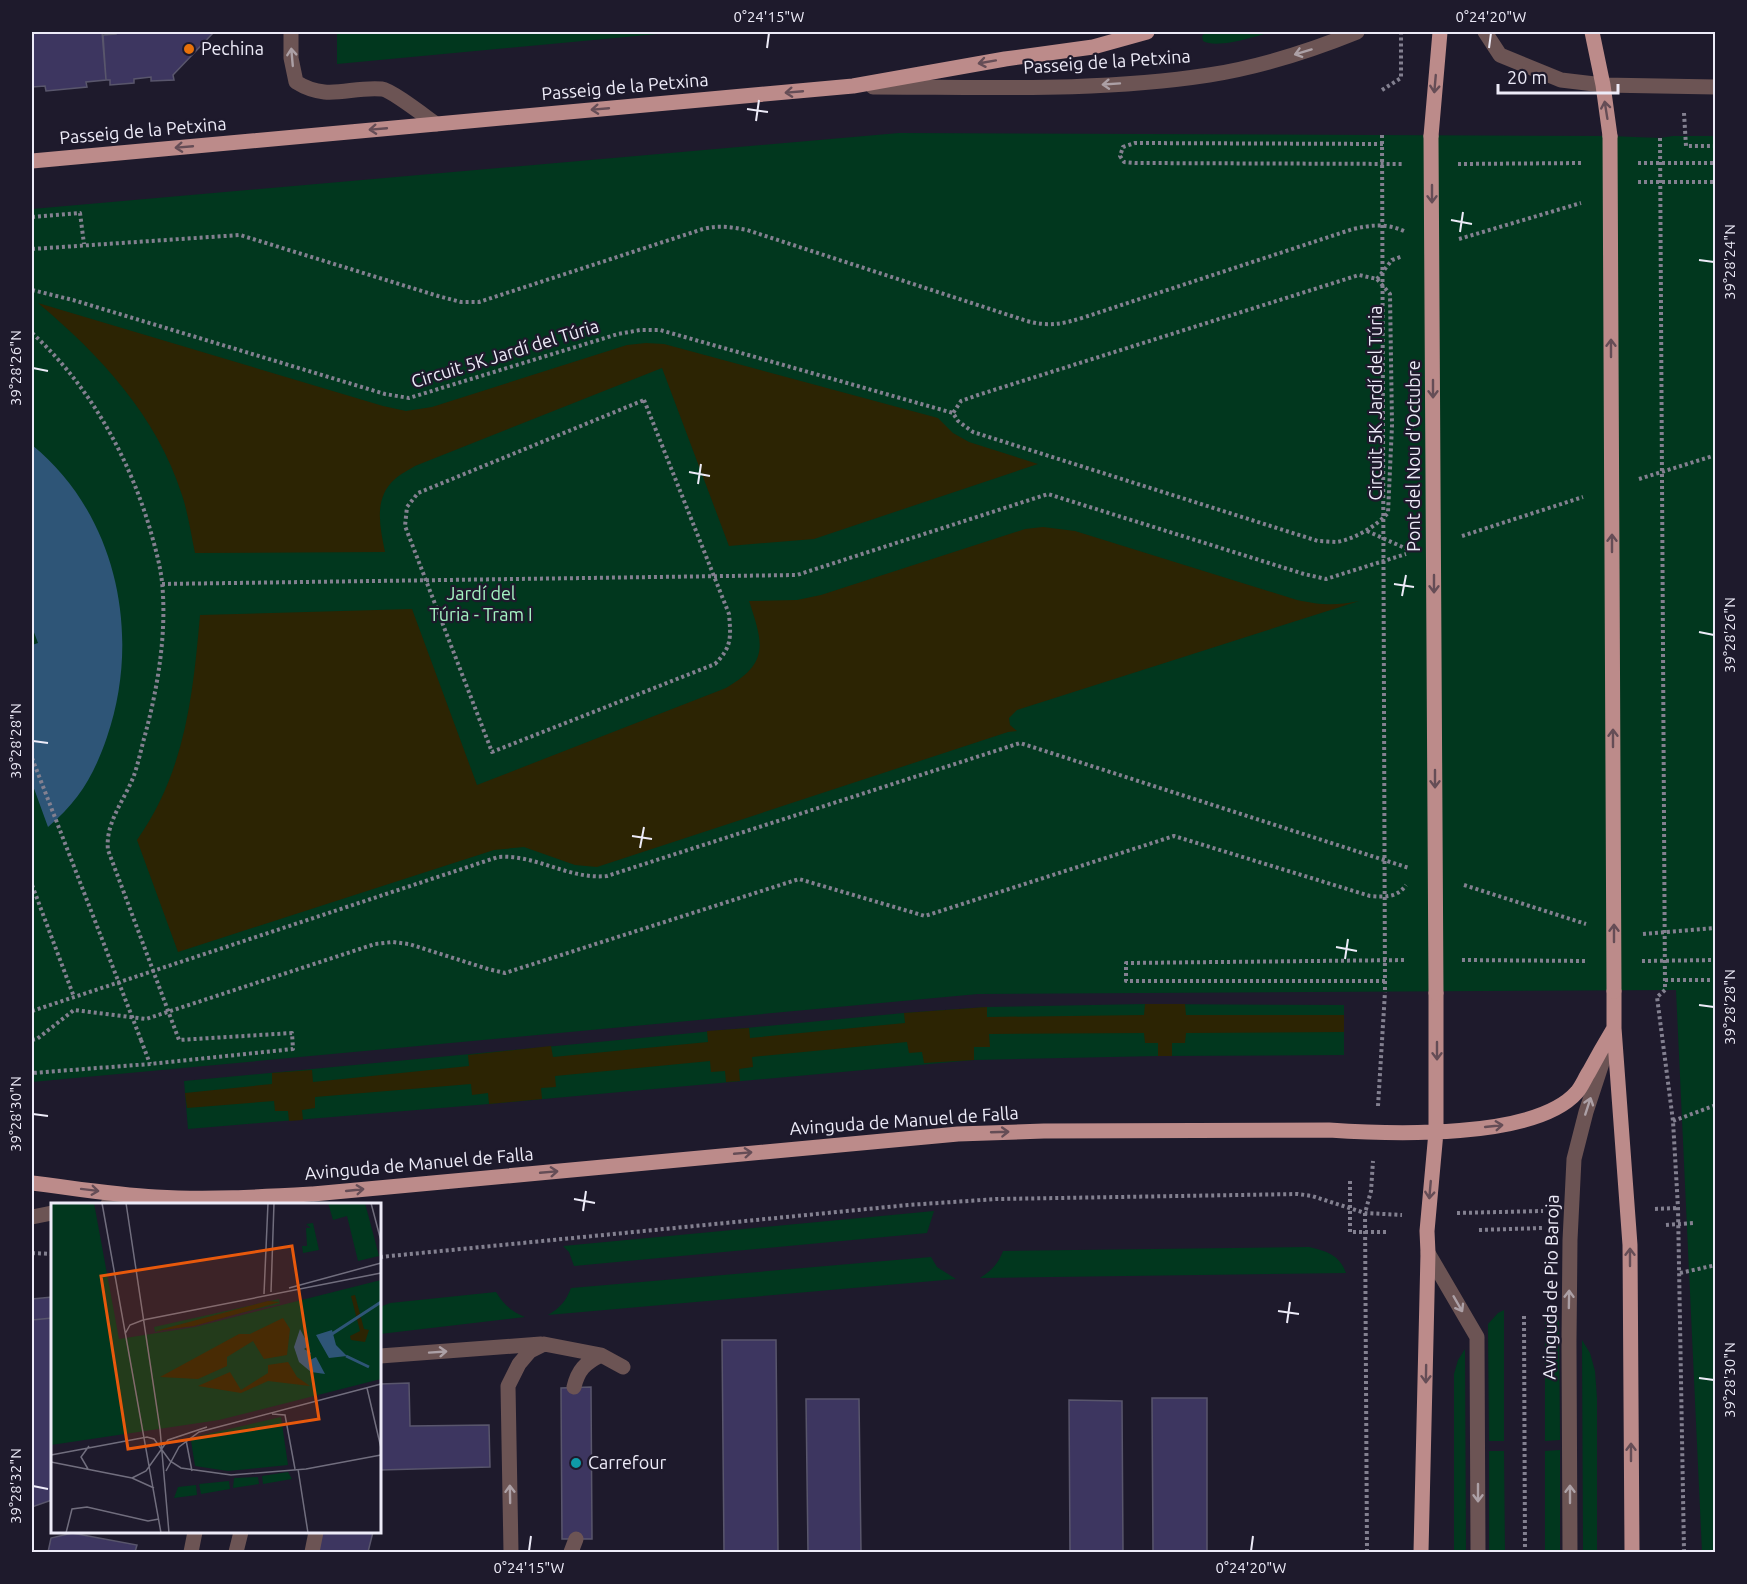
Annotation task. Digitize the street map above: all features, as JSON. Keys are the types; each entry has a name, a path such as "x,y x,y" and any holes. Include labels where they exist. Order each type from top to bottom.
{"main road":[{"name":"Passeig de la Petxina","path":"32,160 853,86 1005,59 1093,47 1147,32"},
{"name":"Pont del Nou d'Octubre","path":"1436,1132 1431,136 1440,32"},
{"path":"1592,32 1603,85"},
{"name":"Avinguda de Pio Baroja","path":"1603,85 1610,136 1614,1028 1630,1245 1632,1552"},
{"name":"Avinguda de Manuel de Falla","path":"32,1183 153,1197 254,1201 312,1199 958,1134 1044,1131 1436,1132 1504,1125 1556,1108 1577,1091 1614,1028"},
{"path":"1421,1552 1427,1231 1436,1132"}],"street":[{"path":"291,32 291,58 296,82 306,88 325,93 384,89 436,124"},
{"name":"Passeig de la Petxina","path":"853,86 1054,88 1210,75 1305,53 1357,32"},
{"path":"1485,32 1500,55 1561,80 1603,85 1716,87"},
{"name":"Avinguda de Pio Baroja","path":"1570,1552 1570,1227 1574,1159 1586,1112 1614,1028"},
{"name":"Avinguda de Manuel de Falla","path":"114,1203 153,1197"},
{"path":"32,1217 51,1214"},
{"path":"1428,1253 1477,1337 1478,1552"},
{"path":"511,1552 508,1386 519,1364 530,1352 544,1344"},
{"path":"381,1356 544,1344 601,1355 623,1367"},
{"path":"574,1387 578,1374 586,1363 601,1355"},
{"path":"191,1552 195,1533"},
{"path":"236,1552 241,1533"},
{"path":"312,1552 316,1533"}],"path":[{"path":"1382,90 1401,78 1401,32"},
{"path":"1684,88 1686,146 1716,146"},
{"path":"1380,1083 1385,993 1382,135"},
{"path":"1660,138 1665,990 1657,997 1673,1121 1678,1208 1684,1552"},
{"path":"1383,144 1135,143 1123,147 1120,156 1124,162 1136,164 1408,164"},
{"path":"1456,164 1587,163"},
{"path":"1635,163 1716,163"},
{"path":"1634,182 1716,182"},
{"path":"1456,240 1589,201"},
{"path":"32,217 80,213 84,244"},
{"path":"32,249 240,235 438,296 461,302 479,302 703,229 729,226 1045,326 1066,323 1353,229 1378,224 1392,225 1407,233"},
{"path":"1377,279 1392,260 1411,253"},
{"name":"Circuit 5K Jardí del Túria","path":"32,290 73,300 385,394 409,398 618,334 640,330 660,330 953,413 958,421 973,432 1318,541 1338,542 1366,531 1380,522 1388,513 1392,425 1390,294 1377,279 1359,275 978,395 961,401 953,413"},
{"path":"32,333 52,352 103,418 139,492 159,561 162,584 158,680 134,777 109,827 107,840 108,850 154,971 167,1012 178,1040 291,1033 293,1049 150,1064 32,1073"},
{"path":"644,400 729,614 731,637 726,654 715,664 492,752 426,580 405,526 407,507 417,493 644,400"},
{"path":"1632,481 1716,454"},
{"path":"162,584 797,575 1048,494 1326,579 1413,551 1366,531"},
{"path":"1457,537 1589,495"},
{"path":"32,1011 498,857 525,858 584,876 608,876 1020,744 1412,869"},
{"path":"32,758 150,1064"},
{"path":"32,1040 37,1039 74,1010 146,1019 375,945 393,942 408,944 488,969 505,972 522,969 799,879 925,916 1174,836 1370,896"},
{"path":"1457,883 1590,925"},
{"path":"32,885 74,997"},
{"path":"1634,935 1716,928"},
{"path":"1385,981 1126,981 1126,963 1414,960"},
{"path":"1461,960 1588,961"},
{"path":"1634,961 1716,960"},
{"path":"1665,981 1716,980"},
{"path":"1673,1121 1716,1105"},
{"path":"1350,1181 1350,1232 1388,1232"},
{"path":"1367,1552 1365,1213 1371,1191"},
{"path":"381,1257 908,1205 997,1199 1298,1194 1376,1215"},
{"path":"1665,1209 1678,1208"},
{"path":"1477,1213 1571,1210"},
{"path":"1666,1225 1693,1223"},
{"path":"1479,1230 1570,1227"},
{"path":"32,1253 51,1254"},
{"path":"1680,1273 1716,1264"},
{"path":"1524,1316 1525,1552"}],"green space":[{"path":"337,32 679,32 337,64"},
{"path":"1206,32 1271,32 1217,44 1203,41 1202,36"},
{"name":"Jardí del Túria - Tram I","path":"899,133 1660,138 1715,136 1715,1552 1702,1552 1676,990 978,994 32,1082 32,209"},
{"path":"1145,1004 1344,1005 1344,1055 974,1060 188,1129 184,1081 904,1013 987,1007"},
{"path":"934,1211 927,1233 574,1266 569,1252 563,1246"},
{"path":"1309,1247 1327,1252 1336,1258 1346,1273 980,1278 994,1266 1003,1251"},
{"path":"931,1257 937,1267 956,1279 548,1315 562,1304 571,1288"},
{"path":"496,1292 508,1307 525,1317 381,1334 381,1307 390,1303"},
{"path":"1504,1310 1504,1441 1489,1441 1488,1324"},
{"path":"1545,1310 1559,1320 1560,1440 1545,1441"},
{"path":"1582,1340 1590,1353 1595,1371 1597,1398 1597,1552 1583,1552"},
{"path":"1465,1349 1466,1552 1454,1552 1454,1374 1458,1360"},
{"path":"1560,1450 1560,1552 1545,1552 1545,1451"},
{"path":"1489,1451 1504,1451 1505,1552 1489,1552"}],"sand":[{"path":"38,303 406,411 432,407 627,345 664,344 938,418 953,433 969,442 1038,464 814,539 729,546 662,368 415,466 399,475 383,495 381,504 380,523 385,552 195,553 188,516 171,466 142,413 104,366"},
{"path":"1043,527 1075,531 1297,600 1328,604 1359,601 1017,710 1009,718 1010,725 1017,731 1008,732 597,867 575,865 524,847 494,850 178,952 137,840 166,788 184,732 194,675 200,615 412,609 477,785 726,688 740,679 750,670 759,651 758,629 749,601 797,600 821,595 1025,529"},
{"path":"1145,1004 1185,1004 1186,1015 1344,1015 1344,1032 1186,1033 1185,1043 1172,1043 1172,1056 1158,1056 1158,1043 1145,1043 1144,1033 989,1034 990,1047 974,1047 974,1060 924,1063 922,1052 909,1053 907,1042 752,1057 753,1067 739,1069 740,1081 726,1082 725,1071 711,1072 710,1061 555,1076 556,1087 541,1088 542,1099 489,1104 488,1093 472,1095 471,1084 315,1097 315,1108 302,1110 303,1120 289,1121 288,1111 275,1111 274,1101 187,1108 185,1093 272,1084 272,1073 312,1070 313,1082 469,1066 468,1055 551,1046 553,1057 708,1042 707,1031 749,1028 750,1038 905,1023 904,1013 987,1007 987,1017 1144,1015"}],"water":[{"path":"32,445 61,473 84,505 102,541 115,579 121,618 122,658 117,698 107,737 91,775 77,797 48,827 32,783 32,645 38,643 32,627"}],"building":[{"path":"32,32 102,32 106,80 86,82 87,87 46,91 45,86 32,87"},
{"path":"116,32 214,32 173,75 174,80 151,81 151,77 134,79 134,83 110,85 110,80 106,80 103,35 116,34"},
{"path":"51,1297 51,1318 32,1320 32,1299"},
{"path":"51,1318 51,1500 32,1507 32,1320"},
{"path":"722,1340 776,1340 778,1552 724,1552"},
{"path":"409,1383 410,1426 489,1425 490,1467 381,1470 381,1384"},
{"name":"Carrefour","path":"591,1387 592,1539 562,1539 561,1388"},
{"path":"1152,1398 1207,1398 1207,1552 1153,1552"},
{"path":"806,1399 859,1399 861,1552 808,1552"},
{"path":"1069,1400 1122,1401 1123,1552 1070,1552"},
{"path":"72,1533 137,1545 135,1552 48,1552 51,1538"},
{"path":"314,1533 373,1533 368,1552 309,1552"}],"place":[{"name":"Pechina","path":"189,49"},
{"name":"Carrefour","path":"576,1463"}]}
